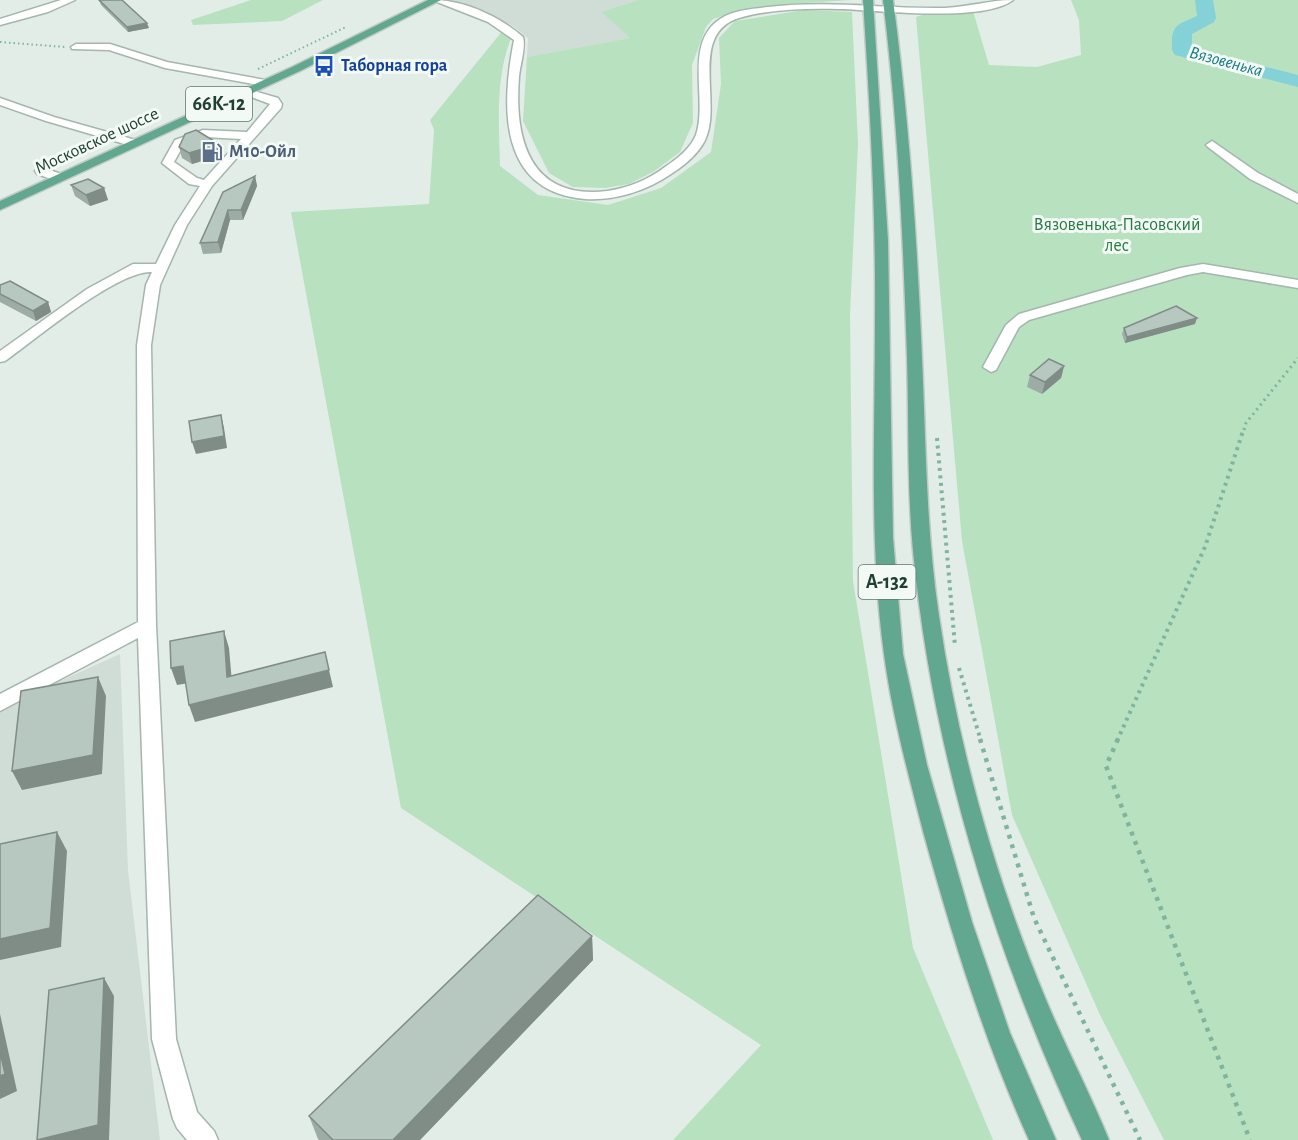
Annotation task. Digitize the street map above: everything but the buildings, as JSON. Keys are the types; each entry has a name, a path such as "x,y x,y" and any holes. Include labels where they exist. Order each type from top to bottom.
{"main road":[{"name":"Московское шоссе","path":"0,206 135,143 243,85 265,83 436,0"},
{"name":"А-132","path":"868,4 873,65 882,273 882,462 890,626 901,697 926,801 960,923 990,1013 1043,1140"},
{"name":"А-132","path":"889,5 911,276 922,549 931,628 947,716 966,798 1004,923 1035,1005 1096,1140"}],"street":[{"path":"0,22 45,10 70,0"},
{"path":"436,0 487,16 508,28 519,39 514,63 513,119 519,147 530,170 545,184 567,193 592,196 623,192 648,183 665,173 686,155 702,135 706,101 704,59 714,27 719,23 748,13 797,7 868,4 957,11 1008,0"},
{"path":"76,47 110,47 165,65 243,85 274,100 276,104 207,184 180,225 153,285 144,345 147,625 164,1039 186,1119 205,1140"},
{"path":"0,101 50,119 135,143"},
{"path":"207,184 193,181 168,163 179,142 203,133 250,136"},
{"path":"1212,145 1254,176 1298,199"},
{"path":"41,171 60,178"},
{"path":"0,358 92,292 138,267 159,268"},
{"path":"991,367 1013,325 1024,317 1185,272 1203,268 1298,284"},
{"path":"0,704 147,625"}],"path":[{"path":"243,85 351,25"},
{"path":"0,42 76,47"},
{"path":"1250,1140 1106,766 1205,547 1246,423 1298,358"},
{"path":"936,431 956,648"},
{"path":"957,660 1034,918 1140,1140"}],"shaded area":[{"path":"447,0 638,0 601,12 631,38 527,57 528,38 514,27 486,11"},
{"path":"120,654 128,870 160,1140 0,1140 0,708"}],"green space":[{"path":"251,0 323,0 282,21 193,25 191,20"},
{"path":"638,0 852,0 772,5 738,11 713,19 706,27 692,65 693,123 680,152 653,172 629,184 605,188 573,187 549,173 523,121 527,57 630,38 601,12"},
{"name":"Вязовенька-Пасовский лес","path":"1071,0 1298,0 1298,1140 1164,1140 1100,1015 1012,815 962,541 916,17 925,14 973,11 989,65 1037,67 1081,55 1079,20"},
{"path":"804,10 852,12 858,144 850,315 853,581 913,948 993,1140 673,1140 761,1045 401,808 291,212 429,204 434,130 430,120 504,29 511,38 500,85 500,166 538,195 608,205 661,188 711,152 721,84 719,38 735,21"}],"waterway":[{"name":"Вязовенька","path":"1204,0 1207,18 1182,31 1182,51 1298,81"}],"place":[{"name":"Таборная гора","path":"324,66"},
{"name":"М10-Ойл","path":"212,152"}]}
